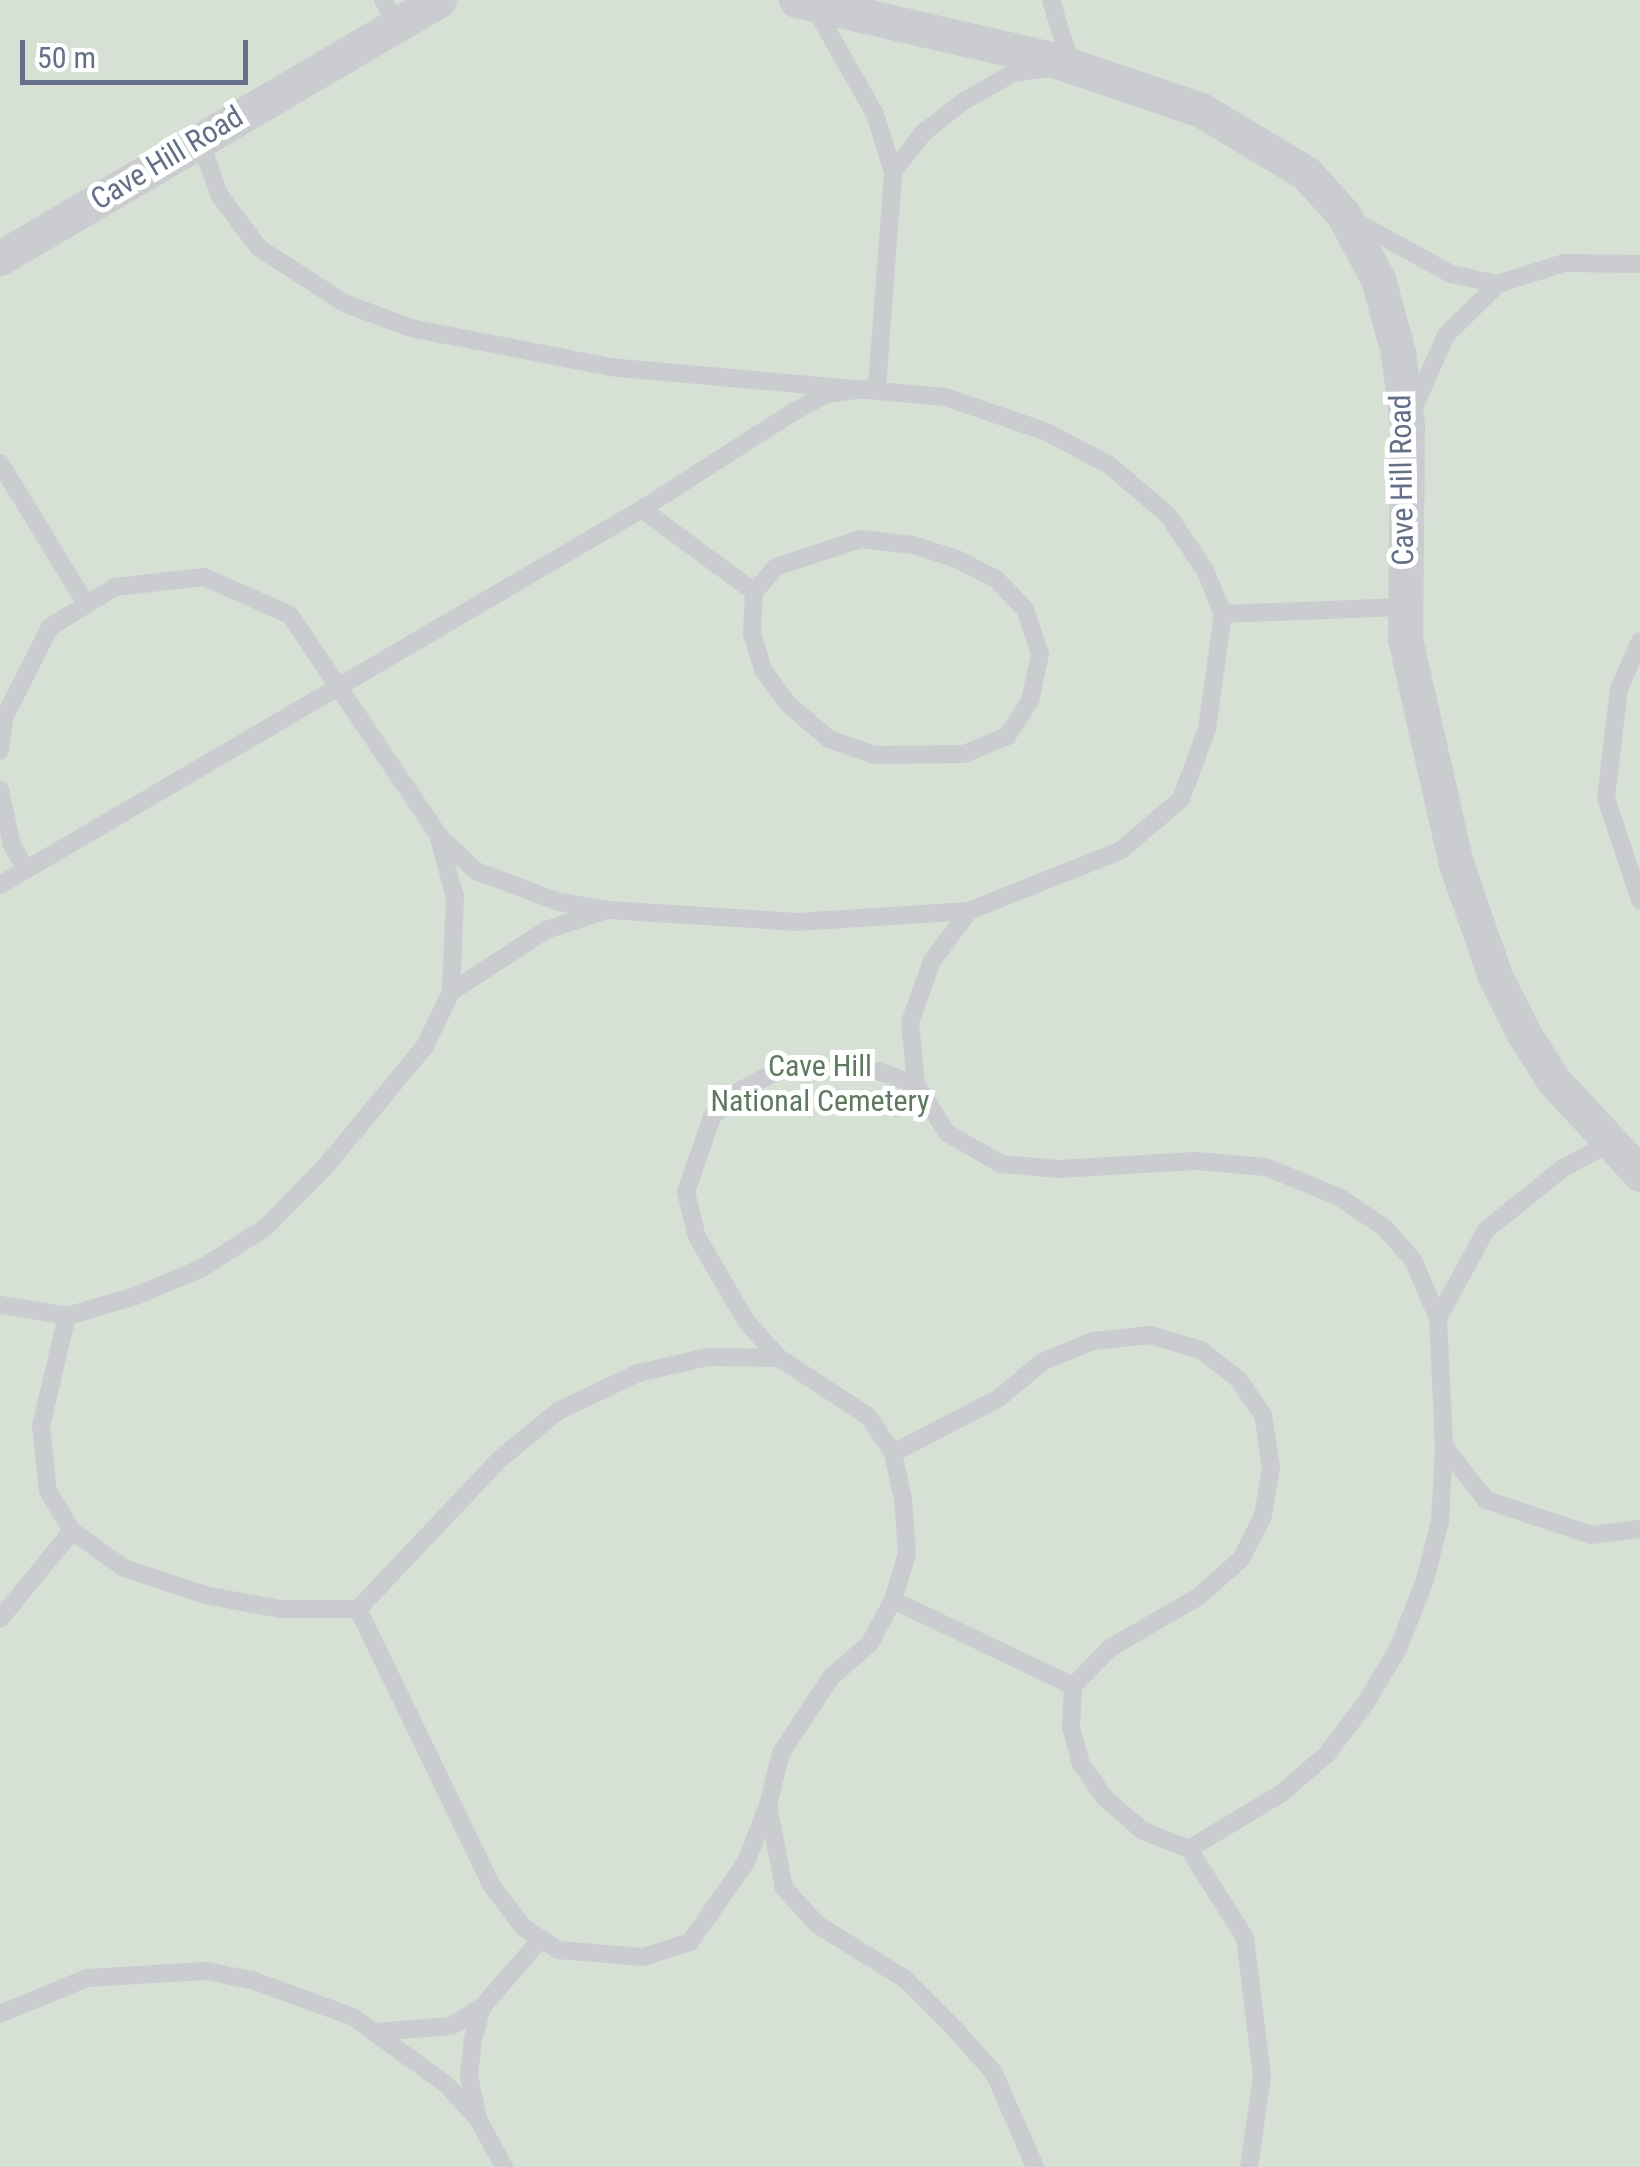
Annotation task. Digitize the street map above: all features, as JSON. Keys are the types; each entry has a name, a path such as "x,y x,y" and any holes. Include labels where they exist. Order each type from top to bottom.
{"street":[{"name":"Cave Hill Road","path":"0,258 198,140 389,11 439,0"},
{"name":"Cave Hill Road","path":"804,2 1071,65 1202,110 1260,140 1306,173 1344,214 1378,279 1398,352 1407,425 1404,607 1436,792 1495,976 1554,1081 1640,1174"}],"lane":[{"path":"894,172 923,133 964,100 1013,73 1071,65 1052,0"},
{"path":"804,2 875,114 894,172 876,387"},
{"path":"0,751 4,718 50,627 85,602 115,588 204,577 243,589 290,615 439,836 476,871 559,902 608,910 798,922 969,911 1120,851 1181,799 1220,674 1222,614 1205,570 1168,515 1109,465 1047,432 979,409 876,387 611,367 411,328 346,304 259,248 220,196 198,140"},
{"path":"1344,214 1451,274 1498,284"},
{"path":"1407,425 1446,334 1498,284 1564,263 1640,264"},
{"path":"0,885 642,509 827,394 876,387"},
{"path":"0,463 85,602"},
{"path":"642,509 754,592"},
{"path":"862,540 957,558 996,580 1025,609 1040,654 1030,701 1007,736 964,754 874,756 829,739 763,670 752,634 754,592 776,567 862,540"},
{"path":"1222,614 1404,607"},
{"path":"1640,641 1618,688 1606,798 1640,900"},
{"path":"0,790 12,846 26,870"},
{"path":"0,1304 67,1316 202,1268 266,1227 378,1108 425,1046 452,992 455,897 439,836"},
{"path":"452,992 546,930 608,910"},
{"path":"969,911 932,962 910,1022 916,1084 947,1133 1001,1164 1058,1169 1196,1161 1266,1168 1339,1196 1384,1228 1413,1260 1438,1318 1444,1446 1440,1522 1425,1580 1398,1649 1365,1704 1328,1754 1282,1793 1189,1849"},
{"path":"358,1608 492,1886 541,1939 558,1950 594,1957 643,1957 690,1942 746,1862 768,1805 781,1753 803,1716 870,1642 893,1600 906,1554 894,1453 868,1416 778,1358 746,1321 697,1238 686,1192 712,1117 741,1090 785,1067 877,1070 916,1084"},
{"path":"1438,1318 1486,1230 1563,1168 1610,1143"},
{"path":"67,1316 41,1426 48,1491 72,1531 124,1568 205,1594 280,1608 358,1608 500,1459 558,1411 638,1373 708,1358 778,1358"},
{"path":"894,1453 998,1398 1042,1362 1094,1341 1150,1334 1201,1350 1238,1379 1263,1416 1272,1466 1263,1516 1241,1559 1198,1598 1110,1648 1073,1686 1071,1726 1081,1764 1104,1798 1143,1830 1189,1849 1245,1938 1262,2076 1249,2167"},
{"path":"1444,1446 1486,1500 1540,1523 1591,1536 1640,1529"},
{"path":"0,1619 72,1531"},
{"path":"893,1600 1073,1686"},
{"path":"768,1805 784,1888 818,1925 906,1979 953,2027 994,2074 1035,2167"},
{"path":"375,2032 451,2026 483,2006 541,1939"},
{"path":"0,2014 87,1978 206,1971 306,1997 375,2032 447,2085 478,2119 504,2167"},
{"path":"478,2119 468,2076 483,2006"}],"green space":[{"name":"Cave Hill National Cemetery","path":"0,0 1640,0 1640,2167 0,2167"}]}
